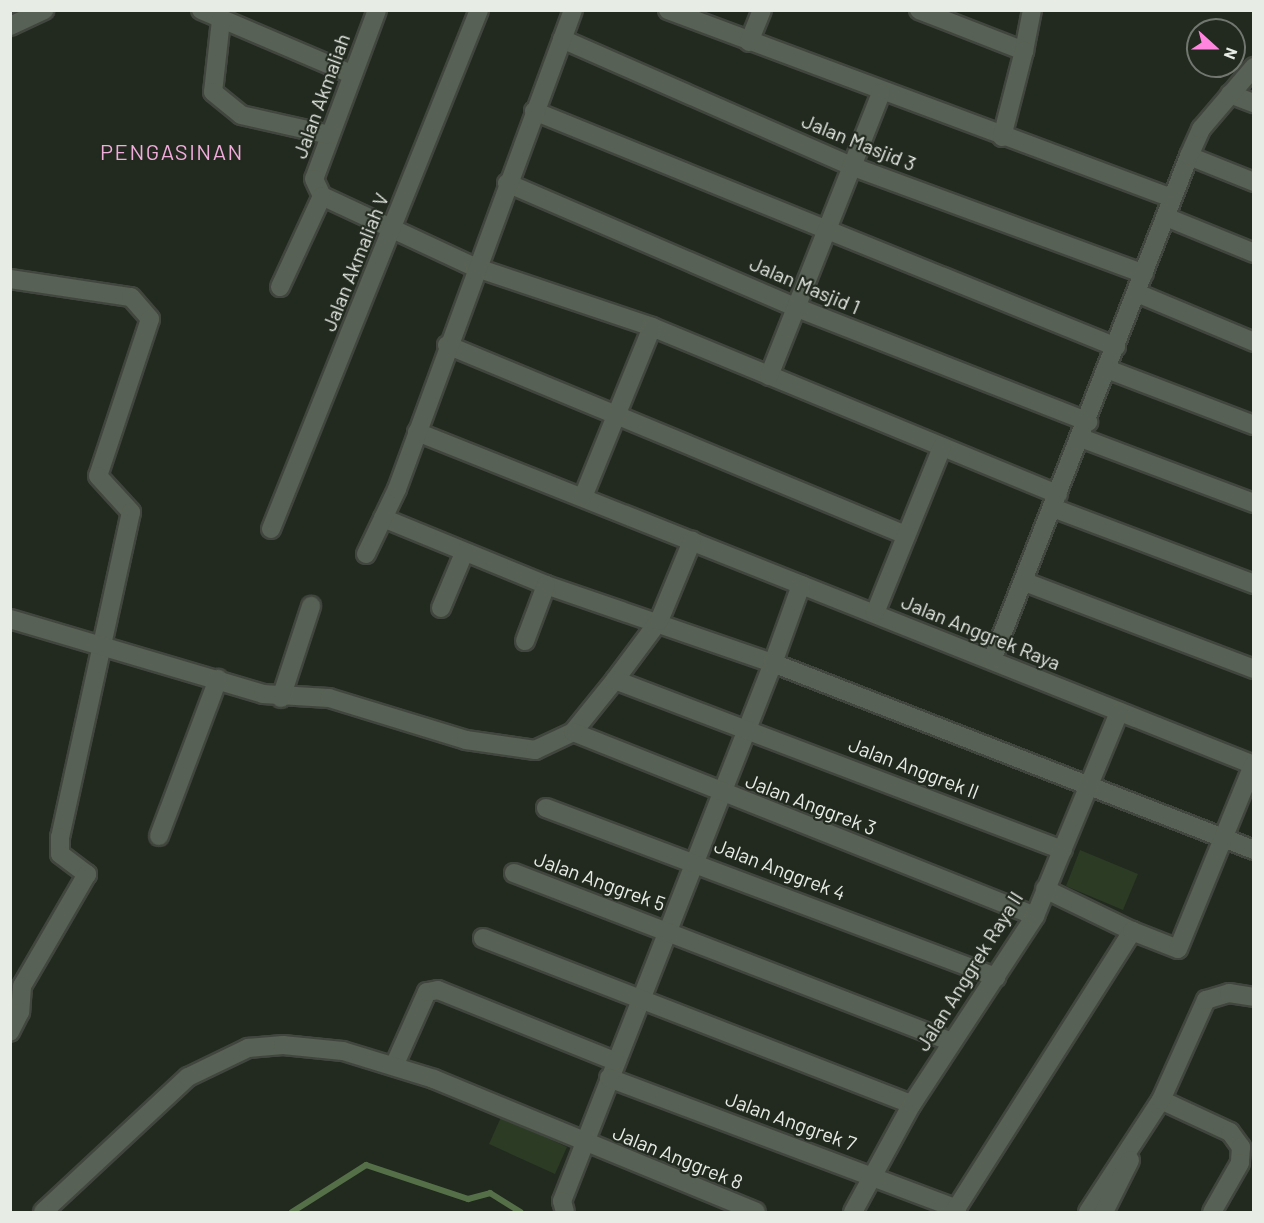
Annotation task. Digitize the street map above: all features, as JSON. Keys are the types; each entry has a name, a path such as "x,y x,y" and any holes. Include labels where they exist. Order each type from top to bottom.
{"street":[{"path":"10,26 45,10"},
{"path":"201,10 221,16 351,74"},
{"name":"Jalan Akmaliah","path":"322,196 314,179 351,74 377,10"},
{"name":"Jalan Akmaliah V","path":"271,529 393,231 479,10"},
{"path":"366,554 417,432 474,267 573,10"},
{"path":"749,42 762,10"},
{"path":"919,10 1024,51"},
{"path":"1002,137 1032,10"},
{"path":"669,11 881,93 1172,198"},
{"path":"221,16 213,92 241,115 330,135"},
{"name":"Jalan Masjid 3","path":"562,39 851,166 1144,274"},
{"path":"992,660 1025,582 1189,156 1201,129 1254,67"},
{"path":"769,376 881,93"},
{"path":"1230,94 1254,103"},
{"path":"534,111 825,232 1116,346"},
{"path":"1189,156 1254,182"},
{"name":"Jalan Masjid 1","path":"507,183 1254,503"},
{"path":"280,287 322,196 474,267 652,327 942,447 1056,501 1254,584"},
{"path":"1166,217 1254,253"},
{"path":"10,279 131,297 150,319 98,476 131,512 106,645 58,851 87,874 22,986 10,1032"},
{"path":"1137,293 1254,342"},
{"path":"583,497 652,327"},
{"path":"447,345 906,535"},
{"path":"1107,369 1254,425"},
{"name":"Jalan Anggrek Raya","path":"417,432 1253,765"},
{"path":"875,613 942,447"},
{"path":"383,518 546,585 659,621 773,663 1254,850"},
{"path":"10,619 106,645 281,698 341,701 521,751 546,748 573,732 659,621 692,541"},
{"path":"441,608 464,553"},
{"path":"1025,582 1254,669"},
{"path":"525,641 546,585"},
{"path":"565,1212 562,1201 615,1061 642,1000 722,794 750,729 801,585"},
{"path":"281,698 311,606"},
{"path":"159,836 218,679"},
{"name":"Jalan Anggrek II","path":"615,680 750,729 1063,850"},
{"name":"Jalan Anggrek Raya II","path":"853,1212 912,1104 1035,916 1119,712"},
{"name":"Jalan Anggrek 3","path":"573,732 722,794 1035,916"},
{"path":"1046,889 1132,931 1178,949 1253,765"},
{"name":"Jalan Anggrek 4","path":"546,808 697,861 996,977"},
{"name":"Jalan Anggrek 5","path":"514,873 670,931 952,1042"},
{"path":"955,1211 1132,931"},
{"path":"483,938 912,1104"},
{"path":"394,1066 427,992 438,990 615,1061"},
{"path":"1088,1212 1135,1144 1161,1100 1206,1000 1229,993 1254,997"},
{"name":"Jalan Anggrek 8","path":"43,1212 165,1094 229,1054 266,1046 323,1047 394,1066 756,1212"},
{"name":"Jalan Anggrek 7","path":"609,1078 873,1175 955,1211"},
{"path":"1161,1100 1230,1132 1241,1147 1240,1163 1212,1212"},
{"path":"1104,1212 1135,1144"}],"green space":[{"path":"1080,850 1138,874 1123,910 1066,886"},
{"path":"501,1117 567,1147 555,1174 489,1144"}],"waterway":[{"path":"292,1212 366,1165 468,1199 490,1193 521,1212"}],"district":[{"name":"PENGASINAN","path":"172,152"}]}
